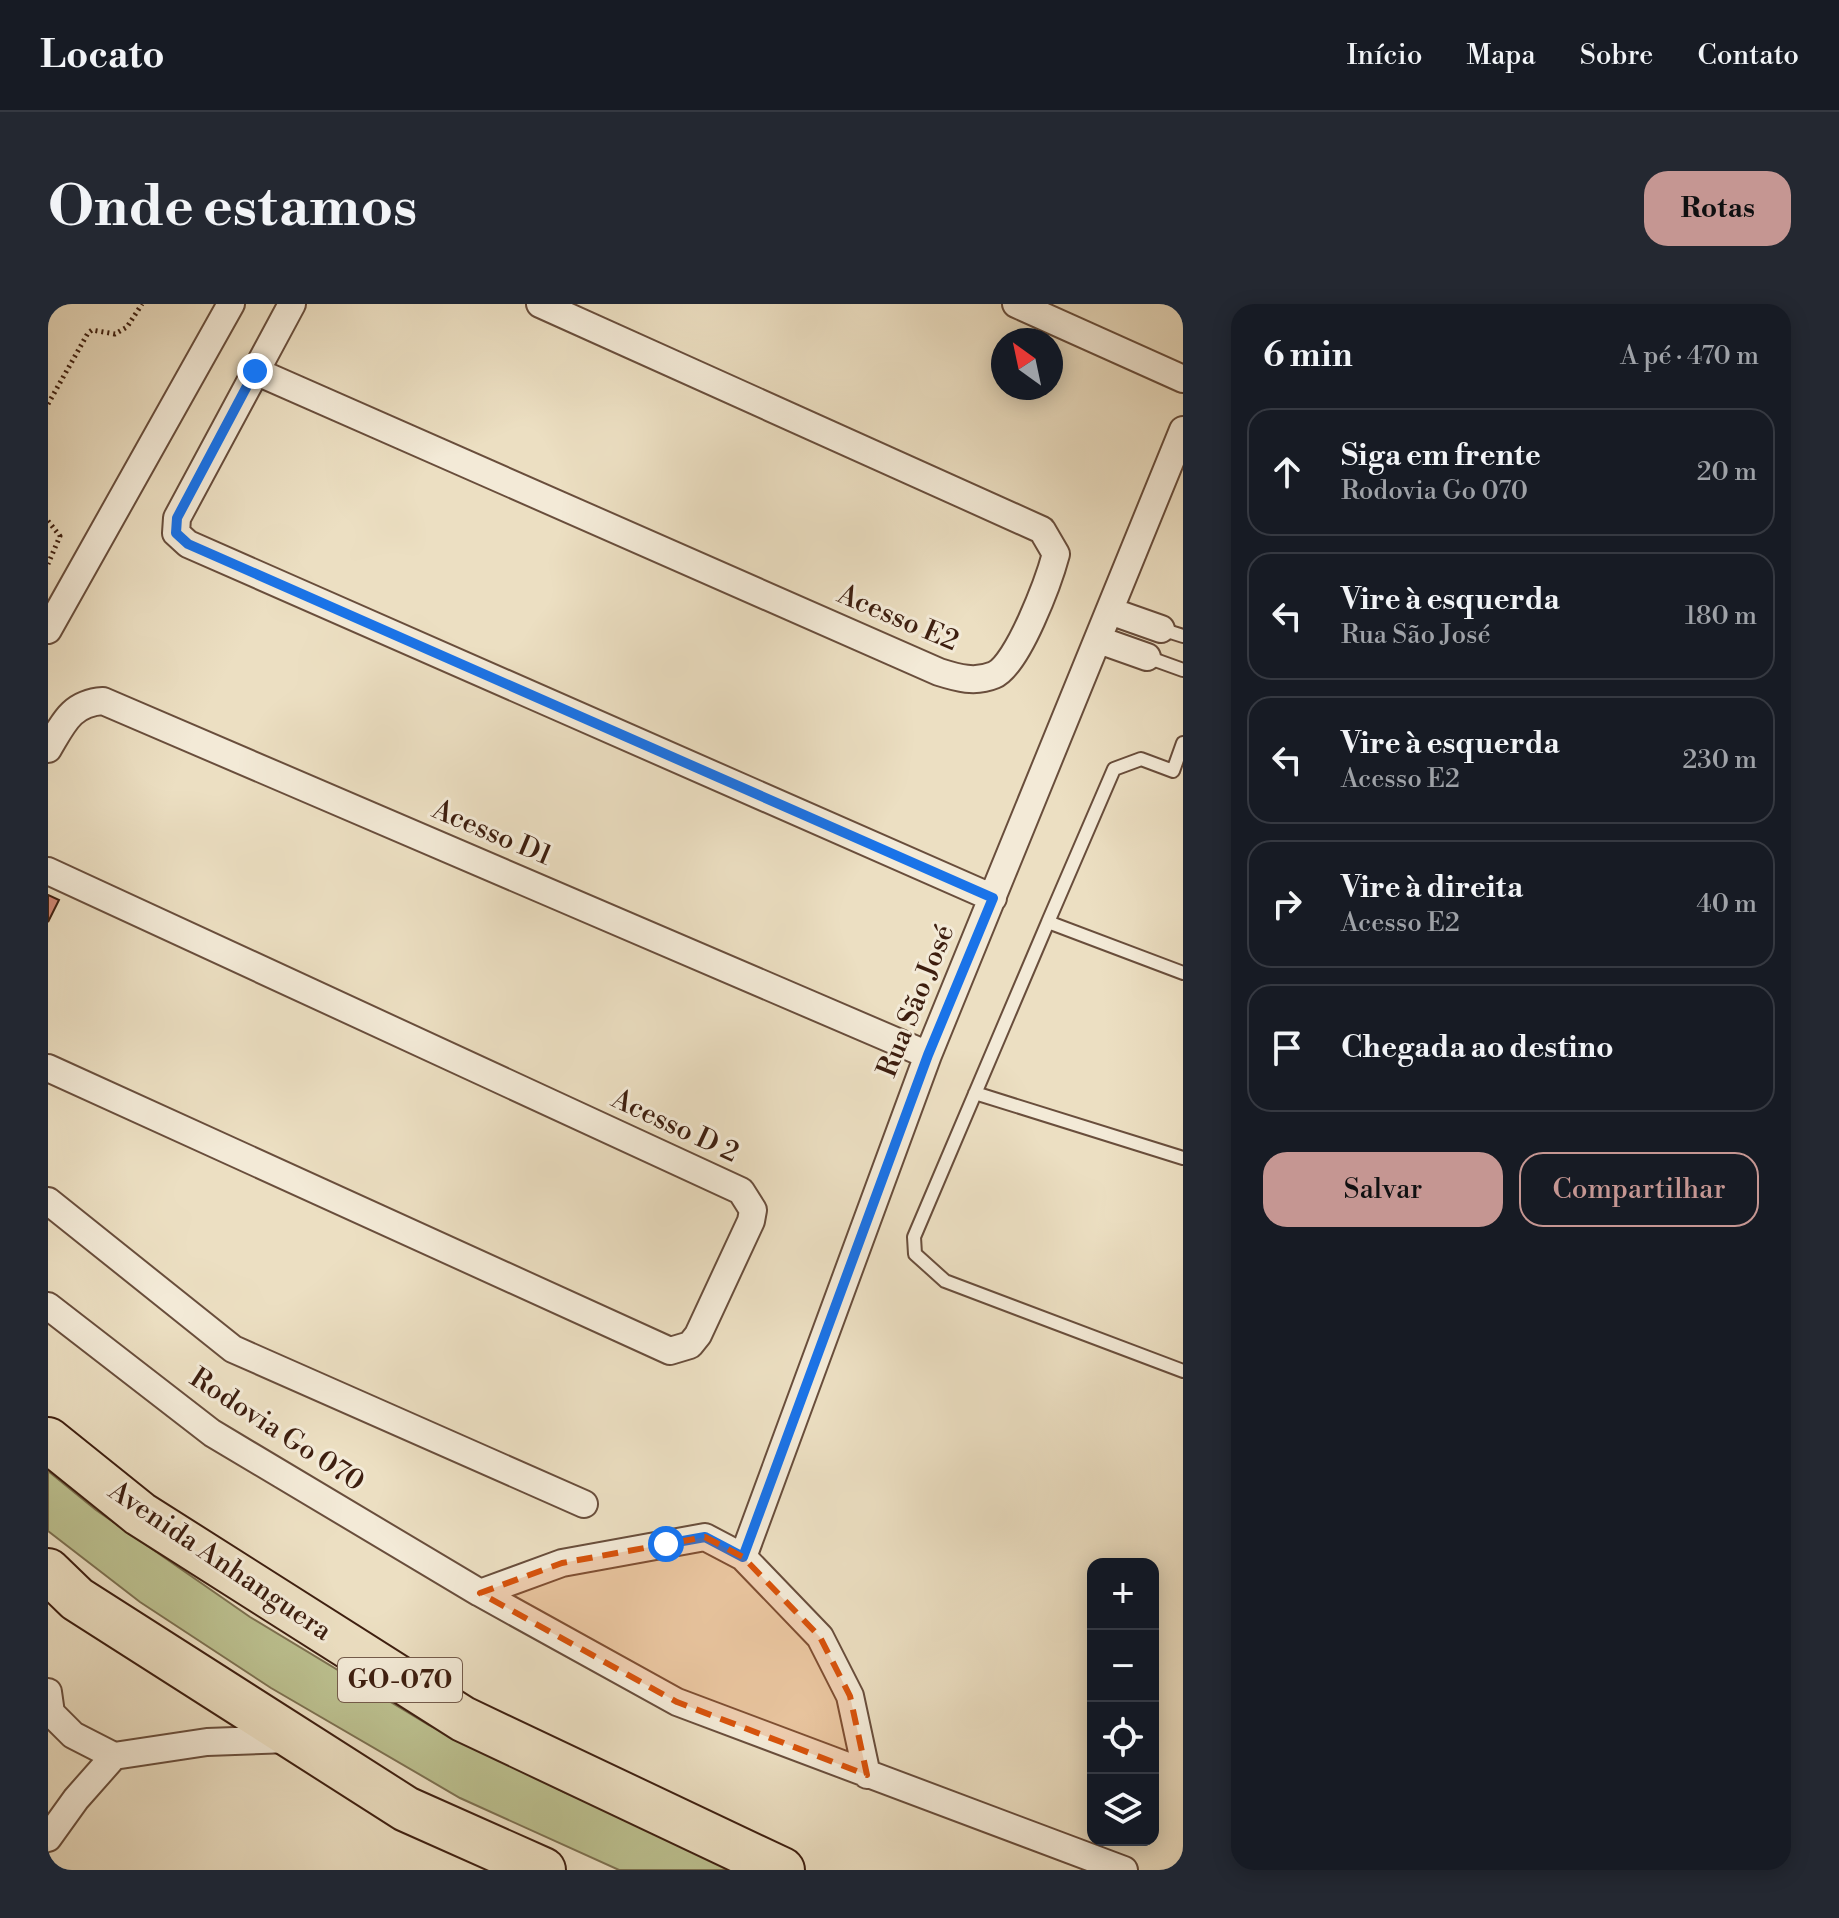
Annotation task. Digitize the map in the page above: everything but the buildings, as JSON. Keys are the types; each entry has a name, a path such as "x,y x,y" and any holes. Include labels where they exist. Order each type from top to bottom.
{"highway":[{"name":"Avenida Anhanguera","path":"48,1440 140,1514 463,1719 782,1870"},
{"path":"48,1571 77,1599 406,1809 543,1870"}],"street":[{"path":"48,630 231,304"},
{"path":"292,304 177,518 176,533 188,544 993,898"},
{"name":"Acesso E2","path":"255,371 939,672 967,680 996,675 1013,656 1056,554 1042,530 540,304"},
{"path":"1016,304 1183,379"},
{"name":"Rua São José","path":"743,1557 928,1055 1183,430"},
{"path":"1110,611 1172,633"},
{"path":"1099,640 1147,657"},
{"name":"Acesso D1","path":"48,749 74,709 87,702 103,701 928,1055"},
{"name":"Acesso D 2","path":"48,871 741,1191 753,1210 751,1221 698,1335 690,1345 670,1351 48,1068"},
{"path":"48,1201 233,1349 584,1504"},
{"name":"Rodovia Go 070","path":"48,1306 212,1433 480,1593 677,1702 1124,1870"},
{"path":"480,1593 562,1563 705,1537 743,1557 820,1637 850,1696 867,1775"},
{"path":"49,1709 73,1735 114,1756 207,1742 297,1739"},
{"path":"48,1838 76,1799 114,1756"}],"lane":[{"path":"1147,657 1183,670"},
{"path":"1183,743 1178,772 1141,759 1114,769 1106,779 914,1237 915,1254 945,1281 1183,1371"},
{"path":"1048,922 1183,973"},
{"path":"975,1093 1183,1158"}],"path":[{"path":"48,404 88,333 92,330 115,334 127,327 142,304"},
{"path":"48,521 60,536 48,564"}],"highlighted area":[{"path":"705,1537 743,1557 776,1587 820,1637 850,1696 867,1775 677,1702 480,1593 562,1563"}],"green space":[{"path":"48,1471 96,1510 250,1617 429,1725 564,1792 741,1870 619,1870 460,1798 271,1688 140,1602 48,1531"}],"route":[{"path":"255,371 177,518 176,533 188,544 993,898 928,1055 743,1557 705,1537 666,1544"}]}
